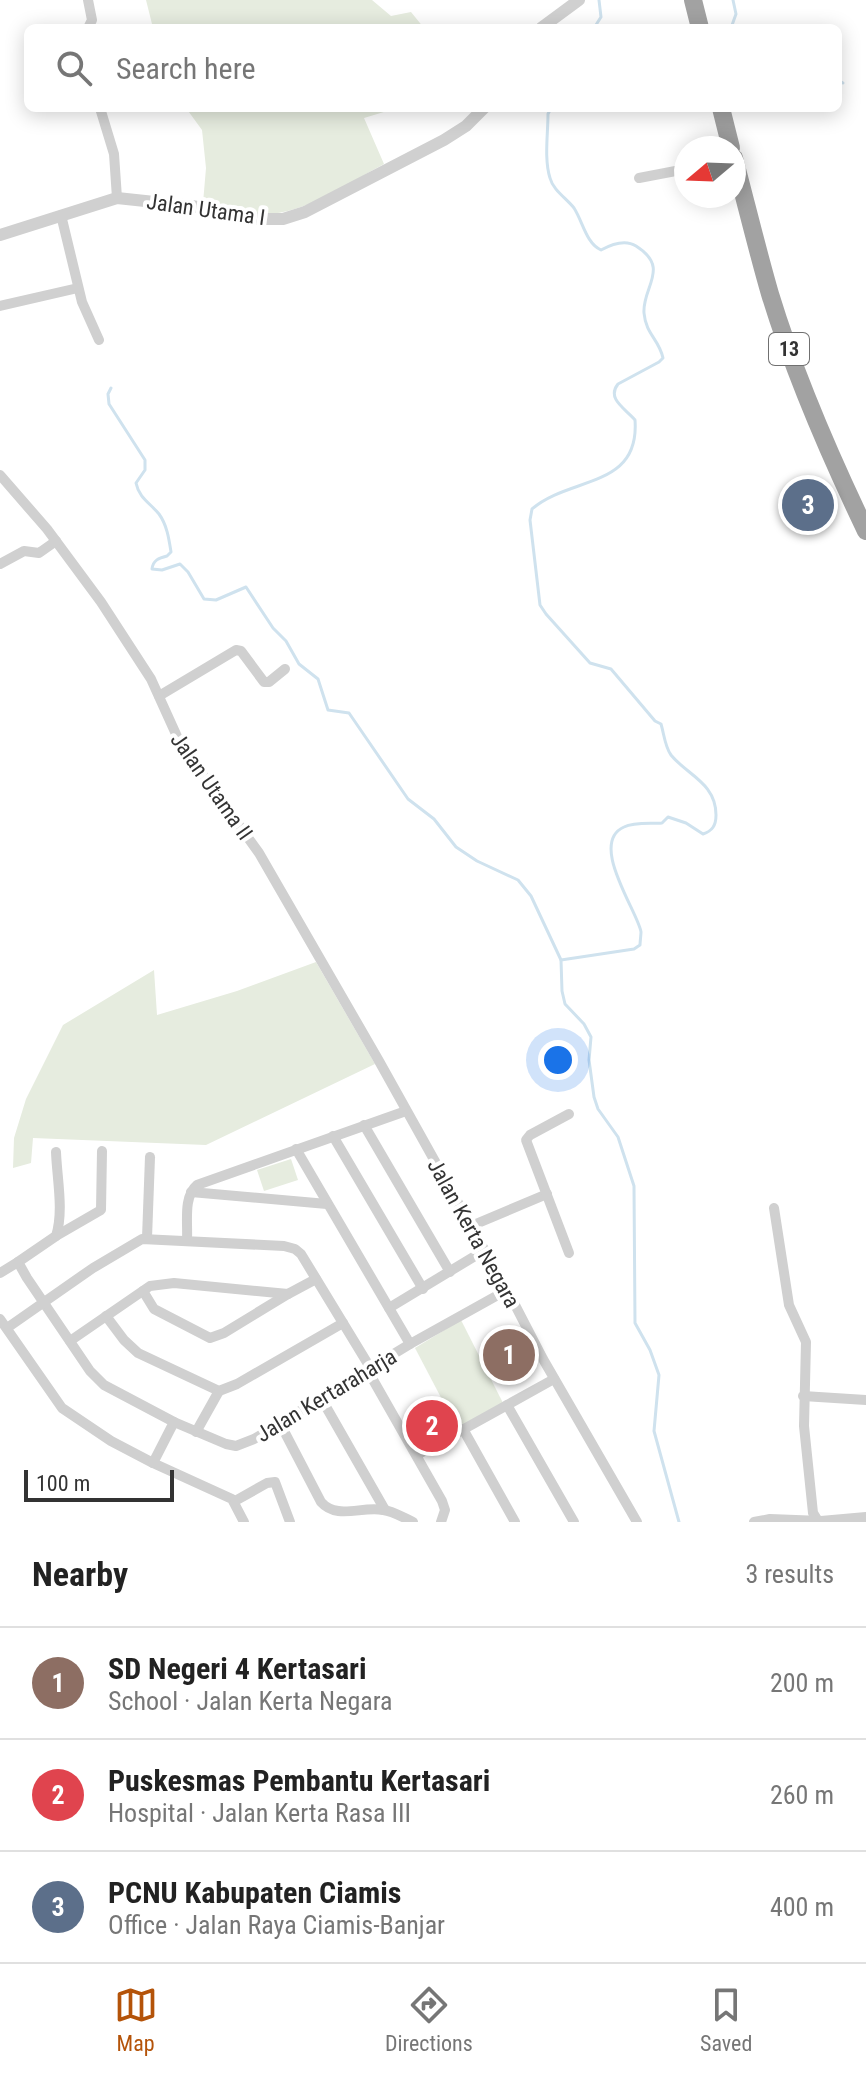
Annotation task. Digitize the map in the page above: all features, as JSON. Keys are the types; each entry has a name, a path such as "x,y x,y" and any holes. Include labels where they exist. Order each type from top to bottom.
{"highway":[{"path":"693,0 699,24"},
{"path":"722,112 728,136"},
{"name":"13","path":"746,204 770,295 800,382 865,528"}],"street":[{"path":"88,0 90,24"},
{"path":"546,24 579,0"},
{"path":"101,112 114,154 117,198"},
{"name":"Jalan Utama I","path":"0,235 117,198 192,206 258,219 293,216 444,140 466,126 480,112"},
{"path":"639,178 674,171"},
{"path":"61,215 78,288 99,340"},
{"path":"0,306 78,288"},
{"name":"Jalan Utama II","path":"0,475 54,542 140,659 175,734 259,853 406,1111"},
{"path":"0,564 24,551 39,553 54,542"},
{"path":"159,696 236,650 241,651 264,682 269,682 285,669"},
{"path":"187,1239 191,1192 209,1180 406,1111"},
{"name":"Jalan Kerta Negara","path":"406,1111 637,1522"},
{"path":"569,1114 526,1140 569,1253"},
{"path":"364,1125 450,1272"},
{"path":"333,1136 423,1289"},
{"path":"296,1149 410,1344"},
{"path":"0,1273 101,1210 102,1151"},
{"path":"56,1152 59,1223 56,1236"},
{"path":"147,1238 150,1157"},
{"path":"191,1192 327,1204"},
{"path":"471,1226 547,1194"},
{"path":"774,1208 789,1305 806,1342 804,1426 813,1513 820,1521"},
{"path":"244,1522 235,1501 111,1441 62,1408 3,1324 43,1302 121,1250 147,1238 291,1247 301,1254 343,1323 417,1455 444,1506 441,1522"},
{"path":"389,1308 485,1250"},
{"name":"Jalan Kertaraharja","path":"18,1262 99,1381 174,1422 236,1446 254,1439 410,1344 507,1290"},
{"path":"143,1291 154,1309 210,1338 224,1333 316,1279"},
{"path":"70,1341 155,1284 174,1283 288,1294"},
{"path":"106,1316 138,1353 219,1391"},
{"path":"196,1432 219,1391 237,1384 343,1323"},
{"path":"417,1455 554,1379"},
{"path":"803,1396 866,1400"},
{"path":"321,1398 385,1510"},
{"path":"507,1405 574,1522"},
{"path":"153,1463 174,1422"},
{"path":"278,1424 326,1508 336,1512 385,1510 413,1522"},
{"path":"463,1429 515,1522"},
{"path":"235,1501 267,1483 275,1482 290,1522"},
{"path":"754,1522 866,1517"}],"shaded area":[{"path":"146,0 372,0 391,16 411,12 421,24 152,24"},
{"path":"189,112 384,112 364,118 384,164 295,209 264,214 241,212 203,203 206,168 202,130"},
{"path":"316,962 375,1064 206,1145 33,1138 31,1163 13,1168 14,1138 26,1099 63,1025 154,970 157,1015 237,991"},
{"path":"291,1159 298,1180 264,1191 257,1170"},
{"path":"461,1320 503,1403 458,1430 415,1348"},
{"path":"506,1351 517,1372 496,1382 486,1363"}],"waterway":[{"path":"597,24 601,17 599,0"},
{"path":"732,24 736,14 733,0"},
{"path":"549,112 548,171 557,190 574,208 588,237 601,250 618,243 632,244 652,262 652,278 644,313 647,327 663,358 618,384 615,389 619,404 635,420 634,442 626,458 615,470 532,509 530,520 540,605 590,663 611,669 655,721 661,724 669,752 706,787 715,804 716,815 713,828 703,834 686,823 668,817 662,823 628,825 614,835 611,847 613,862 638,922 640,945 634,949 561,960"},
{"path":"111,388 109,404 145,460 145,470 136,483 137,488 166,527 171,552 155,561 152,569 162,570 180,564 204,599 216,600 246,587 299,664 318,679 328,710 349,713 408,799 434,819 456,847 477,861 518,880 531,896 561,960 565,1004 584,1024 591,1037 589,1060 594,1097 598,1109 618,1137 634,1186 635,1323 659,1375 654,1431 679,1522"}],"place":[{"name":"PCNU Kabupaten Ciamis","path":"808,505"},
{"name":"SD Negeri 4 Kertasari","path":"509,1355"},
{"name":"Puskesmas Pembantu Kertasari","path":"432,1426"}]}
